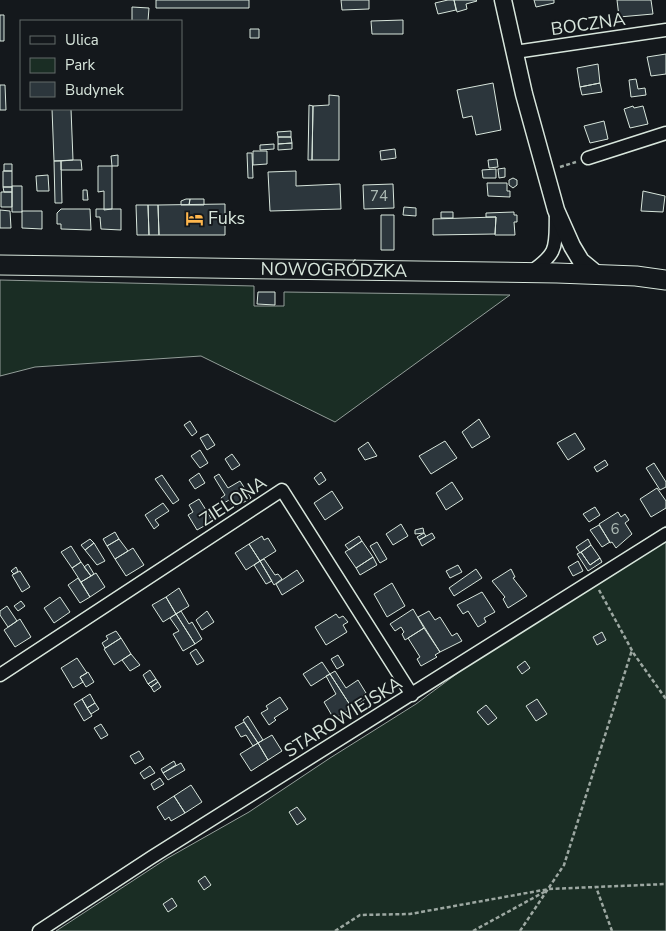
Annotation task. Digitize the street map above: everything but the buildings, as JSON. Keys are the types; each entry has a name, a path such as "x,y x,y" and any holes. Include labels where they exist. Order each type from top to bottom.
{"main road":[{"name":"NOWOGRÓDZKA","path":"0,265 529,273 598,275 666,280"}],"street":[{"path":"503,0 556,210 581,261 598,275"},
{"name":"BOCZNA","path":"515,52 666,30"},
{"path":"588,158 666,133"},
{"path":"529,273 545,262 553,253 556,210"},
{"name":"ZIELONA","path":"0,675 282,490 412,695"},
{"name":"STAROWIEJSKA","path":"39,931 152,857 666,534"}],"path":[{"path":"556,169 588,158"},
{"path":"593,580 632,650 666,699"},
{"path":"520,931 564,865 632,650"},
{"path":"335,931 360,915 410,914 549,889 666,884"},
{"path":"596,888 612,931"},
{"path":"473,931 549,889"}],"green space":[{"path":"0,280 254,286 254,306 284,306 284,292 510,295 335,422 201,356 35,367 0,376"},
{"path":"666,526 666,931 56,931 166,859 249,812 416,704 591,574"}],"place":[{"name":"Fuks","path":"194,218"}]}
